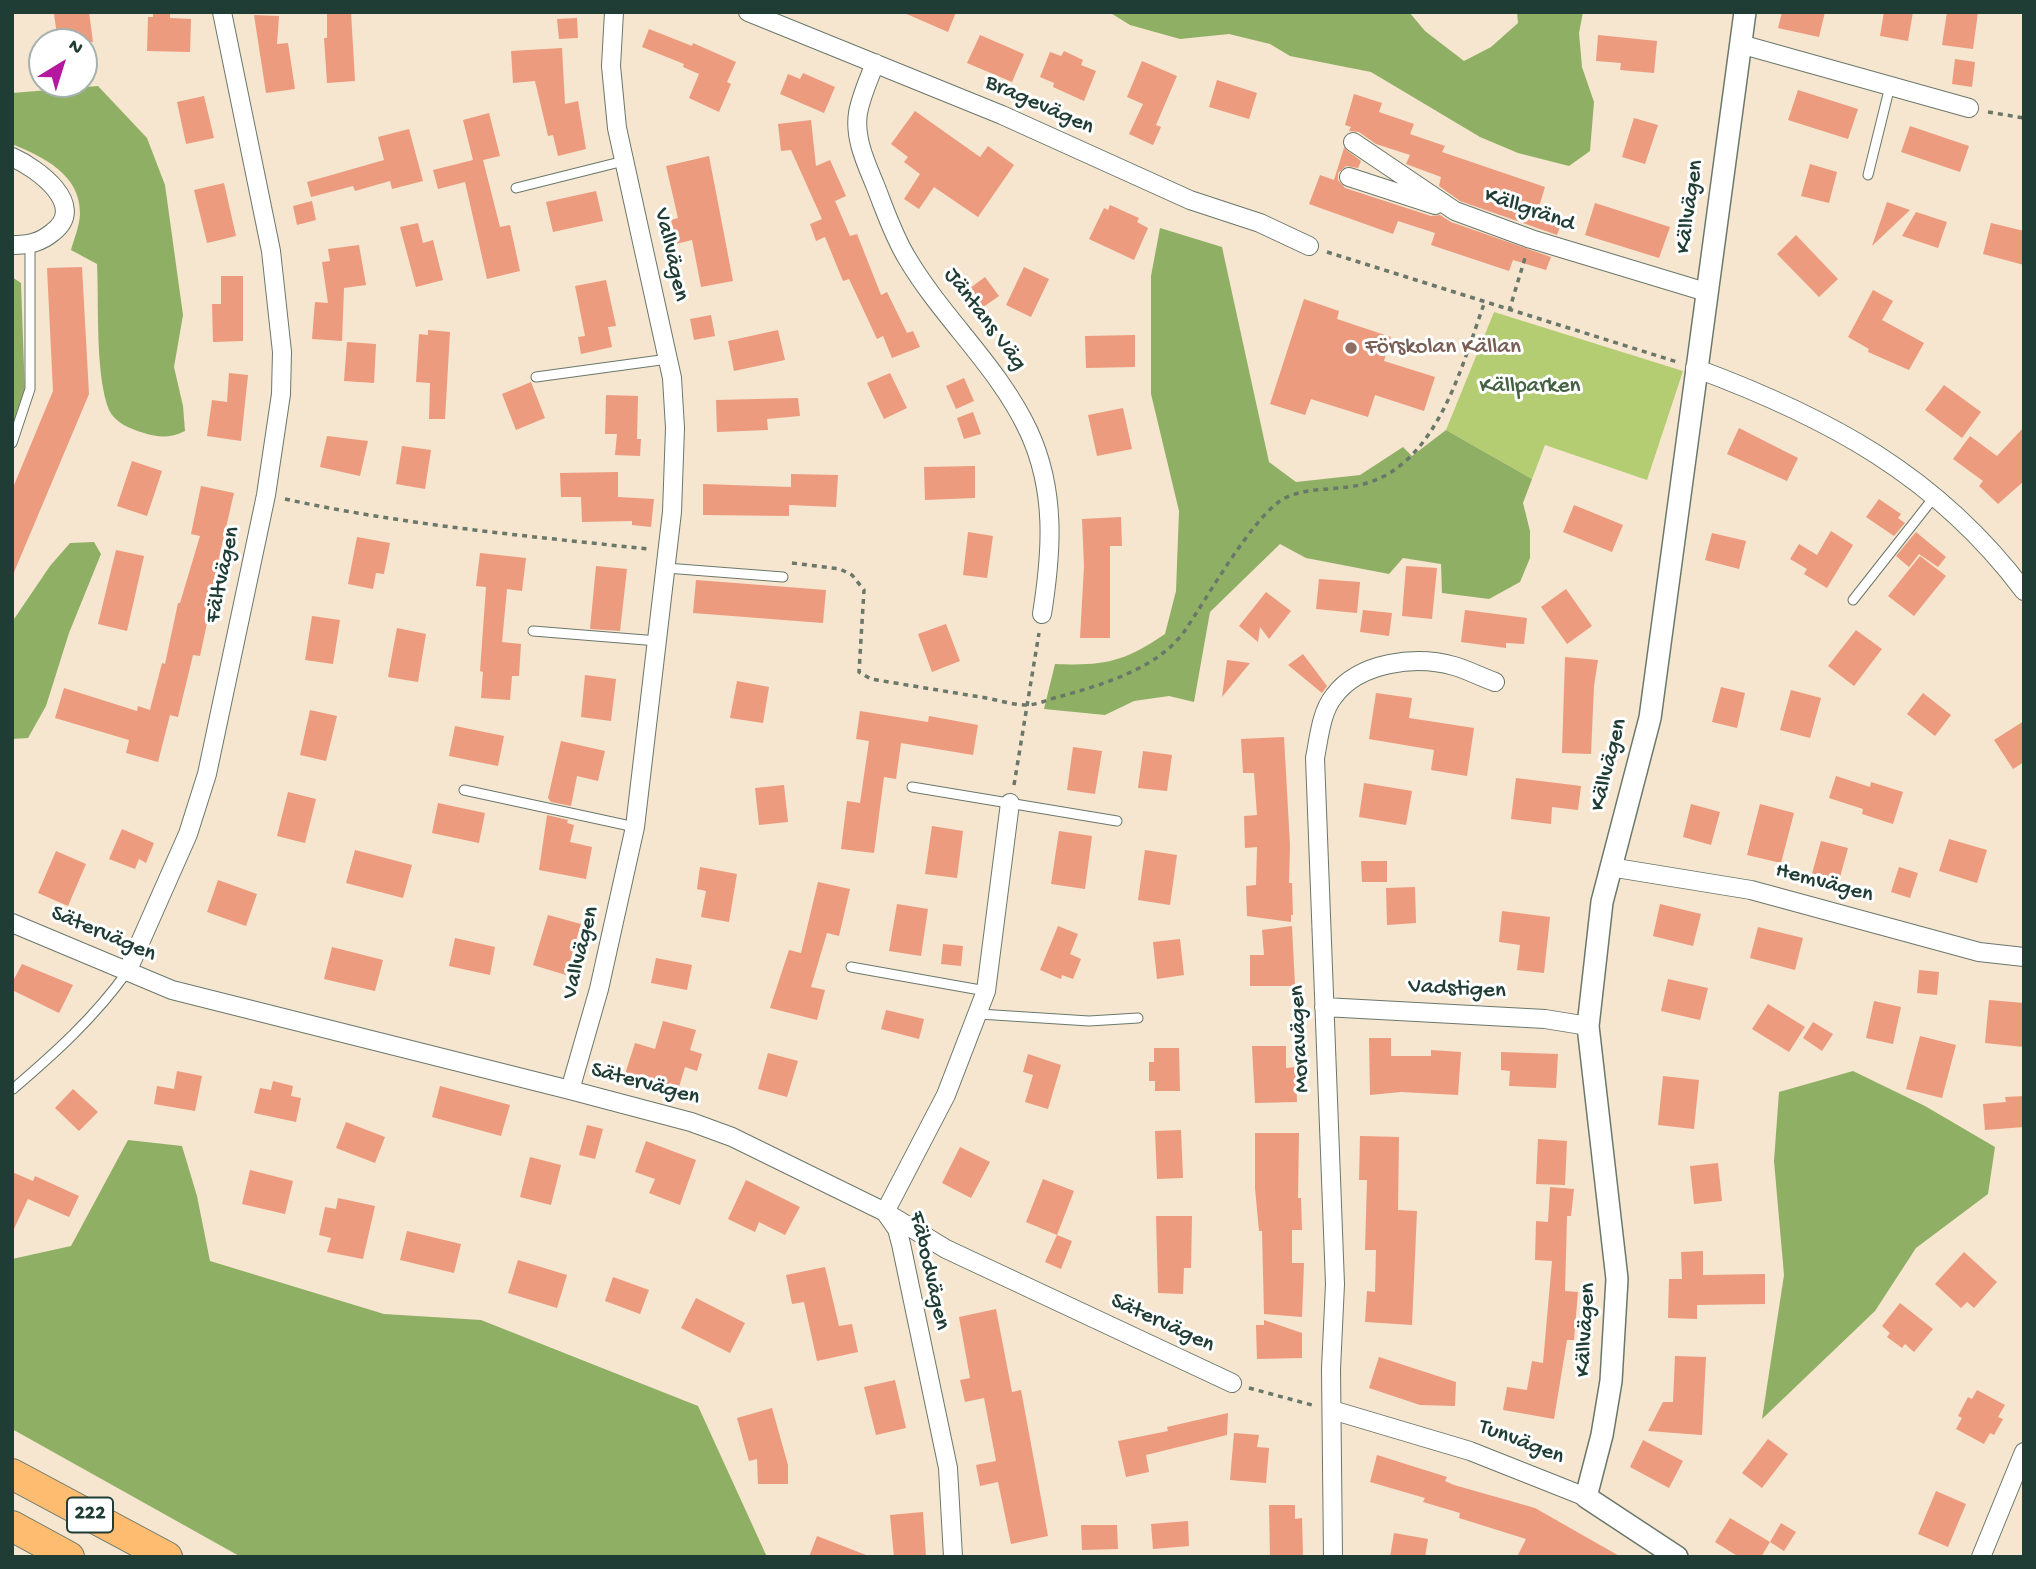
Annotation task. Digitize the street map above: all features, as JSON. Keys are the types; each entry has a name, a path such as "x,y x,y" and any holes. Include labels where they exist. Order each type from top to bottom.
{"highway":[{"name":"222","path":"12,1474 167,1557"},
{"name":"222","path":"12,1527 69,1557"}],"street":[{"name":"Fältvägen","path":"127,972 188,834 207,774 266,495 281,394 282,352 278,295 222,12"},
{"name":"Vallvägen","path":"570,1090 599,989 635,827 667,560 675,428 668,359 624,161 611,65 614,12"},
{"name":"Bragevägen","path":"748,12 1002,115 1190,200 1260,223 1309,246"},
{"name":"Källvägen","path":"1586,1497 1602,1436 1611,1381 1617,1279 1588,1026 1602,902 1650,718 1745,12"},
{"path":"1740,44 1969,107"},
{"name":"Jäntans Väg","path":"875,63 858,116 859,133 863,157 894,232 907,259 1011,397 1041,463 1048,495 1051,536 1042,614"},
{"name":"Källgränd","path":"1353,142 1455,211 1531,239 1706,292"},
{"path":"12,157 48,181 62,199 65,211 57,229 21,245"},
{"path":"1349,177 1455,211"},
{"path":"1695,368 1795,407 1823,422 1935,496 1981,538 2024,591"},
{"name":"Moravägen","path":"1333,1557 1335,1284 1315,758 1322,723 1333,696 1353,679 1375,668 1402,662 1452,665 1495,682"},
{"name":"Fäbodvägen","path":"953,1557 948,1468 901,1244 897,1229 886,1212 946,1095 986,991 1010,803"},
{"name":"Hemvägen","path":"1610,867 1751,890 1979,951 2024,957"},
{"name":"Sätervägen","path":"12,923 127,972 223,1005 570,1090 691,1122 732,1137 886,1212 946,1250 1232,1383"},
{"name":"Vadstigen","path":"1324,1007 1545,1019 1588,1026"},
{"name":"Tunvägen","path":"1332,1410 1470,1451 1586,1497 1677,1557"},
{"path":"1981,1557 2024,1452"}],"lane":[{"path":"1868,175 1890,86"},
{"path":"516,188 624,161"},
{"path":"12,443 30,389 21,245"},
{"path":"536,376 668,359"},
{"path":"1853,600 1935,496"},
{"path":"667,560 783,578"},
{"path":"533,631 658,641"},
{"path":"912,787 1117,821"},
{"path":"464,790 635,827"},
{"path":"851,967 986,991"},
{"name":"Fältvägen","path":"13,1089 71,1039 105,1002 127,972"},
{"path":"979,1014 1089,1021 1138,1018"}],"path":[{"path":"1969,107 2024,118"},
{"path":"1509,312 1531,239"},
{"path":"1309,246 1509,312 1695,368"},
{"path":"789,563 840,569 852,575 863,590 859,672 871,679 1028,705 1098,686 1158,657 1177,644 1228,565 1267,512 1281,500 1293,495 1365,484 1384,477 1400,465 1437,424 1453,390 1484,303"},
{"path":"266,495 339,511 667,560"},
{"path":"1010,803 1042,614"},
{"path":"1232,1383 1332,1410"}],"green space":[{"path":"1109,12 1409,12 1425,31 1464,61 1491,47 1518,23 1517,12 1583,12 1579,33 1582,67 1594,102 1590,151 1569,166 1518,153 1480,137 1371,72 1290,56 1270,44 1229,34 1180,39 1130,25"},
{"path":"98,86 147,138 165,185 183,315 174,367 183,406 185,431 170,436 155,436 119,422 109,410 100,359 97,264 71,250 80,218 78,199 67,177 58,169 12,144 12,93 28,92 28,98 98,98"},
{"path":"1160,228 1222,247 1269,462 1296,482 1360,475 1403,447 1412,456 1446,430 1532,479 1523,503 1530,531 1530,558 1520,582 1489,599 1442,593 1441,564 1403,558 1389,574 1306,558 1280,544 1210,612 1194,702 1169,696 1134,701 1105,715 1044,709 1055,664 1101,663 1125,656 1151,643 1165,634 1176,591 1179,511 1151,394 1151,276"},
{"path":"12,277 21,283 25,395 12,430"},
{"name":"Källparken","path":"1494,312 1683,371 1647,480 1545,445 1532,479 1446,430"},
{"path":"94,542 101,554 69,633 46,706 28,738 12,739 12,622 50,566 70,543"},
{"path":"1853,1071 1925,1106 1995,1147 1988,1194 1916,1248 1875,1311 1762,1419 1784,1275 1774,1161 1779,1092"},
{"path":"128,1140 182,1146 197,1196 210,1261 384,1314 481,1320 698,1406 767,1557 241,1557 12,1429 12,1259 71,1246"}],"building":[{"path":"89,12 91,28 56,28 54,14"},
{"path":"153,12 170,12 170,18 191,19 190,52 147,51 148,17 153,17"},
{"path":"327,12 351,12 355,81 327,83 324,38 327,38"},
{"path":"902,12 956,12 948,32"},
{"path":"1782,12 1825,12 1819,37 1778,28"},
{"path":"1884,12 1913,12 1908,41 1880,36"},
{"path":"1947,12 1978,12 1973,49 1942,45"},
{"path":"254,15 279,16 277,44 288,43 295,89 266,93"},
{"path":"577,18 578,38 559,39 557,19"},
{"path":"649,29 692,46 693,43 736,62 727,82 731,84 719,112 689,98 699,74 683,67 684,64 642,47"},
{"path":"980,35 1024,54 1012,82 967,63"},
{"path":"1598,35 1657,41 1654,73 1620,70 1621,63 1596,61"},
{"path":"562,48 565,104 578,101 586,149 558,156 553,135 548,136 535,81 513,83 511,51"},
{"path":"1064,51 1083,60 1081,65 1096,71 1084,101 1053,87 1054,83 1040,77 1050,52 1061,56"},
{"path":"1955,59 1975,62 1972,87 1952,84"},
{"path":"1142,61 1177,76 1156,125 1161,127 1153,145 1129,134 1143,104 1127,97"},
{"path":"803,73 835,87 824,113 780,94 788,74 800,79"},
{"path":"1217,80 1257,93 1249,119 1209,107"},
{"path":"1798,90 1858,109 1848,139 1788,120"},
{"path":"1354,94 1382,103 1379,112 1414,124 1410,134 1445,146 1442,152 1545,187 1538,210 1563,218 1557,235 1460,201 1439,186 1441,177 1406,164 1410,155 1376,144 1359,132 1349,131 1351,127 1345,125"},
{"path":"204,96 214,138 186,144 177,102"},
{"path":"915,111 980,157 988,146 1014,165 978,217 934,187 919,209 904,199 920,174 904,162 908,157 891,144"},
{"path":"489,113 500,156 483,160 500,227 510,225 520,271 487,279 465,182 438,189 433,170 473,160 463,120"},
{"path":"1634,118 1658,125 1645,164 1622,157"},
{"path":"811,120 816,166 830,160 846,196 835,201 850,236 857,234 881,295 887,292 907,333 913,331 920,347 892,358 883,336 877,339 849,279 843,281 825,237 816,241 810,224 822,219 791,150 781,151 778,124"},
{"path":"1910,126 1969,146 1960,172 1901,152"},
{"path":"409,129 423,181 392,189 390,181 355,191 353,186 311,197 307,182 384,160 378,137"},
{"path":"1344,148 1361,161 1358,168 1346,166 1338,173 1338,180 1345,188 1431,216 1440,215 1451,222 1551,257 1546,270 1513,260 1509,271 1431,245 1435,233 1398,221 1393,234 1309,204 1320,175 1334,180"},
{"path":"709,156 733,281 701,287 692,240 676,244 671,220 678,218 666,166"},
{"path":"1810,164 1837,172 1829,203 1801,196"},
{"path":"224,183 236,236 207,243 194,190"},
{"path":"596,191 603,221 553,232 546,202"},
{"path":"312,201 316,220 297,225 293,206"},
{"path":"1887,202 1910,210 1872,246"},
{"path":"1595,203 1670,227 1659,258 1585,235"},
{"path":"1110,205 1139,218 1137,222 1148,228 1134,260 1089,239 1104,208 1108,210"},
{"path":"1916,212 1947,222 1938,248 1902,236"},
{"path":"418,223 423,243 433,240 443,280 416,287 400,227"},
{"path":"1991,223 2024,231 2024,265 1983,254"},
{"path":"1796,235 1838,279 1819,297 1777,254"},
{"path":"359,245 366,285 344,288 342,341 312,339 315,302 328,303 322,262 330,261 328,249"},
{"path":"82,267 89,394 12,577 12,490 53,391 47,268"},
{"path":"1024,267 1049,279 1031,317 1006,305"},
{"path":"221,276 243,276 243,341 213,342 212,304 221,304"},
{"path":"985,277 999,296 979,310 966,291"},
{"path":"606,280 616,326 608,327 612,347 581,354 578,337 585,336 575,286"},
{"path":"1873,290 1893,301 1882,320 1924,343 1909,370 1868,352 1869,349 1848,337"},
{"path":"1304,299 1339,311 1337,319 1391,337 1384,361 1435,377 1424,411 1375,395 1368,417 1311,399 1305,415 1270,404"},
{"path":"711,315 715,336 694,340 690,319"},
{"path":"428,330 450,332 445,419 429,419 430,383 416,382 419,334 428,335"},
{"path":"778,330 785,360 734,371 728,341"},
{"path":"1135,335 1135,367 1086,368 1085,336"},
{"path":"347,342 376,344 374,383 344,381"},
{"path":"229,373 248,375 241,441 207,436 212,400 227,402"},
{"path":"890,373 907,408 884,419 867,383"},
{"path":"964,378 974,401 956,409 946,386"},
{"path":"531,382 545,418 516,430 502,394"},
{"path":"1944,385 1981,412 1962,438 1925,410"},
{"path":"606,395 638,396 637,439 641,439 640,456 615,455 617,434 605,434"},
{"path":"798,398 800,416 767,419 768,430 717,432 716,400"},
{"path":"1123,408 1132,449 1097,456 1088,415"},
{"path":"973,412 981,434 964,439 957,418"},
{"path":"2024,427 2024,481 1998,504 1979,486 1983,481 1953,459 1970,436 1997,456"},
{"path":"1739,428 1798,458 1787,481 1727,454"},
{"path":"327,436 368,441 360,476 320,467"},
{"path":"402,446 431,450 425,489 396,484"},
{"path":"132,461 162,471 147,516 117,506"},
{"path":"975,466 975,498 925,500 924,467"},
{"path":"618,472 618,497 654,499 651,527 632,525 632,521 582,522 581,497 561,497 560,473"},
{"path":"791,474 838,475 836,507 789,505 789,516 703,515 703,484 791,487"},
{"path":"201,486 234,493 207,609 210,609 200,656 193,655 178,717 170,715 158,762 126,753 129,740 55,718 64,688 137,711 138,706 150,710 162,663 165,664 178,603 200,536 191,534"},
{"path":"1879,499 1901,514 1898,518 1905,523 1894,536 1866,517"},
{"path":"1574,505 1623,525 1612,552 1563,532"},
{"path":"1121,517 1122,546 1110,546 1110,638 1080,638 1084,566 1082,519"},
{"path":"1831,531 1853,545 1827,588 1804,574 1807,569 1790,559 1799,544 1817,555"},
{"path":"968,532 993,536 987,578 963,575"},
{"path":"1916,532 1946,557 1938,567 1919,554 1909,567 1896,556"},
{"path":"1712,533 1746,541 1739,569 1705,560"},
{"path":"357,537 390,543 384,574 376,573 373,589 348,584"},
{"path":"116,550 144,556 127,631 98,624"},
{"path":"480,553 526,558 522,591 507,589 502,642 521,644 519,676 512,676 510,700 481,698 483,672 480,671 486,587 476,586"},
{"path":"1920,556 1946,576 1914,616 1888,596"},
{"path":"596,566 627,569 620,631 590,629"},
{"path":"1406,566 1437,568 1432,619 1402,616"},
{"path":"1319,579 1360,582 1357,613 1316,609"},
{"path":"696,580 826,590 823,623 693,613"},
{"path":"1566,589 1592,626 1567,644 1541,607"},
{"path":"1266,592 1291,611 1269,639 1260,627 1258,642 1239,626"},
{"path":"1363,610 1392,613 1389,636 1360,632"},
{"path":"1465,610 1527,618 1524,644 1506,643 1506,648 1461,642"},
{"path":"312,616 340,620 333,664 305,660"},
{"path":"946,624 960,661 932,672 918,634"},
{"path":"397,628 426,634 418,682 388,677"},
{"path":"1856,630 1882,649 1854,686 1828,666"},
{"path":"1303,654 1327,686 1322,693 1288,665"},
{"path":"1565,657 1598,660 1591,754 1562,753"},
{"path":"1227,660 1250,663 1222,697"},
{"path":"585,675 616,679 611,721 581,717"},
{"path":"737,681 769,687 763,723 730,718"},
{"path":"1721,687 1745,693 1737,728 1712,722"},
{"path":"1791,690 1821,698 1810,738 1780,730"},
{"path":"1376,693 1412,698 1409,718 1474,728 1467,776 1431,770 1434,750 1369,739"},
{"path":"1923,693 1951,715 1935,736 1907,714"},
{"path":"310,710 337,716 326,761 300,755"},
{"path":"860,711 928,722 929,716 978,725 973,755 901,743 896,779 884,777 874,853 841,849 847,801 860,803 869,741 856,739"},
{"path":"2024,721 2024,762 2013,769 1994,740"},
{"path":"455,726 504,736 498,766 449,756"},
{"path":"1284,737 1290,845 1289,883 1292,883 1291,922 1247,916 1246,886 1256,885 1257,847 1245,848 1244,816 1257,815 1254,773 1243,773 1241,739"},
{"path":"561,741 605,751 598,781 577,776 571,806 551,802 548,798"},
{"path":"1073,747 1102,751 1095,794 1067,790"},
{"path":"1143,751 1172,755 1167,791 1138,788"},
{"path":"1836,776 1870,787 1871,782 1903,792 1893,824 1862,814 1863,809 1829,798"},
{"path":"1516,778 1581,786 1578,810 1552,807 1551,824 1511,819"},
{"path":"1364,783 1412,791 1406,825 1359,817"},
{"path":"784,785 788,822 759,825 755,788"},
{"path":"288,792 316,799 305,843 277,836"},
{"path":"438,803 485,813 479,843 432,833"},
{"path":"1691,804 1720,812 1711,845 1683,837"},
{"path":"1760,804 1794,813 1781,863 1747,855"},
{"path":"547,815 568,820 567,823 574,825 570,842 592,847 586,879 539,870"},
{"path":"932,826 963,831 957,878 925,874"},
{"path":"122,829 154,843 146,863 139,859 135,869 109,859"},
{"path":"1059,831 1092,836 1085,889 1051,884"},
{"path":"1949,839 1987,850 1977,883 1939,871"},
{"path":"1821,841 1848,848 1837,888 1810,881"},
{"path":"355,850 412,865 403,898 346,883"},
{"path":"1145,850 1177,855 1170,905 1138,900"},
{"path":"56,851 86,864 68,906 38,893"},
{"path":"1361,861 1387,861 1387,882 1362,882"},
{"path":"700,867 737,874 729,922 701,917 706,891 697,889"},
{"path":"1899,867 1918,873 1910,898 1891,892"},
{"path":"218,880 257,894 246,926 207,912"},
{"path":"818,882 850,889 839,936 827,933 811,987 825,990 817,1020 770,1008 789,950 801,953"},
{"path":"1415,887 1416,923 1387,925 1386,888"},
{"path":"897,904 928,909 921,956 889,951"},
{"path":"1660,904 1701,914 1693,946 1653,936"},
{"path":"1502,911 1550,917 1544,973 1517,970 1520,945 1499,942"},
{"path":"548,915 581,924 566,975 533,965"},
{"path":"1058,926 1078,934 1070,954 1081,959 1073,979 1062,975 1061,979 1040,970"},
{"path":"1292,926 1295,986 1250,986 1250,955 1264,955 1262,930"},
{"path":"1758,927 1803,938 1795,970 1750,958"},
{"path":"455,938 495,947 490,975 449,966"},
{"path":"1180,939 1184,975 1157,979 1153,942"},
{"path":"943,944 963,946 961,966 941,964"},
{"path":"332,947 383,960 375,991 324,979"},
{"path":"656,958 692,965 687,990 651,983"},
{"path":"22,964 73,985 59,1013 12,990 12,983"},
{"path":"1919,970 1939,972 1937,995 1917,993"},
{"path":"1668,979 1708,988 1700,1020 1661,1011"},
{"path":"1989,1000 2024,1003 2024,1047 1985,1043"},
{"path":"1874,1001 1901,1007 1893,1044 1866,1038"},
{"path":"1768,1004 1805,1027 1789,1052 1752,1029"},
{"path":"886,1010 924,1019 919,1039 881,1029"},
{"path":"663,1021 696,1030 690,1050 702,1054 697,1071 685,1067 678,1090 625,1074 635,1043 655,1049"},
{"path":"1813,1022 1833,1034 1822,1051 1803,1038"},
{"path":"1920,1036 1956,1045 1942,1098 1906,1089"},
{"path":"1369,1038 1391,1038 1391,1056 1431,1056 1431,1050 1461,1052 1458,1095 1401,1092 1370,1095"},
{"path":"1252,1046 1286,1046 1286,1068 1296,1067 1297,1102 1255,1103"},
{"path":"1154,1048 1179,1048 1180,1091 1155,1091 1155,1081 1149,1081 1149,1062 1154,1062"},
{"path":"1501,1052 1558,1054 1556,1088 1509,1086 1510,1071 1501,1070"},
{"path":"768,1053 798,1061 787,1097 758,1089"},
{"path":"1028,1054 1061,1065 1048,1109 1025,1102 1033,1075 1023,1072"},
{"path":"177,1071 202,1076 195,1111 154,1104 157,1086 174,1089"},
{"path":"1663,1076 1699,1080 1694,1129 1658,1125"},
{"path":"273,1081 293,1086 291,1096 301,1098 296,1122 254,1113 260,1088 271,1090"},
{"path":"440,1086 510,1105 501,1136 432,1117"},
{"path":"73,1089 98,1112 79,1131 55,1108"},
{"path":"2024,1096 2024,1127 1985,1130 1983,1104 2006,1102 2005,1097"},
{"path":"346,1122 385,1137 375,1163 336,1148"},
{"path":"587,1125 603,1129 595,1159 579,1155"},
{"path":"1181,1130 1183,1178 1157,1179 1155,1131"},
{"path":"1255,1133 1299,1133 1298,1198 1301,1198 1302,1230 1292,1230 1292,1263 1304,1263 1302,1317 1264,1314 1262,1231 1259,1231 1255,1188"},
{"path":"1360,1136 1399,1137 1398,1210 1417,1211 1412,1325 1365,1322 1367,1291 1375,1292 1376,1250 1365,1250 1367,1180 1359,1180"},
{"path":"1538,1139 1567,1141 1565,1185 1536,1184"},
{"path":"646,1141 696,1160 680,1205 649,1193 655,1179 635,1172"},
{"path":"960,1147 990,1162 971,1198 942,1183"},
{"path":"530,1157 561,1165 551,1205 520,1197"},
{"path":"1718,1163 1722,1201 1694,1204 1690,1166"},
{"path":"250,1170 293,1181 285,1214 242,1204"},
{"path":"12,1172 33,1181 35,1176 79,1196 69,1217 28,1199 12,1233"},
{"path":"1043,1179 1074,1191 1057,1235 1026,1222"},
{"path":"746,1180 800,1207 785,1235 759,1222 755,1232 728,1219"},
{"path":"1550,1187 1574,1189 1571,1216 1567,1216 1565,1291 1578,1292 1574,1340 1567,1340 1554,1419 1503,1410 1507,1387 1527,1390 1532,1361 1543,1363 1552,1261 1535,1260 1536,1221 1548,1222"},
{"path":"338,1198 375,1206 363,1259 327,1252 331,1238 319,1235 325,1207 336,1209"},
{"path":"1156,1216 1192,1216 1191,1268 1184,1268 1183,1294 1158,1293"},
{"path":"407,1231 461,1244 454,1273 400,1260"},
{"path":"1057,1235 1072,1241 1061,1269 1045,1262"},
{"path":"1703,1251 1703,1275 1765,1274 1765,1304 1697,1305 1697,1319 1668,1318 1669,1279 1682,1279 1681,1252"},
{"path":"1964,1252 1997,1282 1974,1308 1967,1302 1961,1308 1935,1284"},
{"path":"518,1260 567,1275 557,1308 508,1293"},
{"path":"825,1267 839,1326 852,1324 858,1352 817,1361 804,1302 792,1304 786,1275"},
{"path":"613,1277 649,1290 640,1314 605,1301"},
{"path":"696,1298 745,1323 730,1353 681,1328"},
{"path":"1900,1303 1933,1329 1914,1352 1905,1344 1902,1348 1887,1337 1890,1333 1882,1326"},
{"path":"996,1309 1012,1392 1021,1390 1048,1536 1011,1544 998,1482 980,1486 976,1465 996,1461 984,1398 965,1402 960,1380 970,1378 959,1317"},
{"path":"1264,1320 1302,1333 1302,1358 1257,1359 1256,1325 1264,1325"},
{"path":"1675,1356 1706,1357 1702,1435 1648,1431 1663,1402 1673,1402"},
{"path":"1379,1357 1456,1382 1455,1406 1420,1405 1369,1388"},
{"path":"895,1380 906,1428 876,1435 864,1387"},
{"path":"1977,1390 2005,1405 1998,1417 2003,1419 1994,1435 1990,1433 1984,1444 1956,1429 1962,1418 1958,1416 1968,1397 1972,1399"},
{"path":"772,1408 788,1465 788,1484 758,1484 757,1459 749,1461 737,1418"},
{"path":"1228,1413 1227,1435 1146,1455 1149,1472 1126,1477 1118,1441 1168,1431 1167,1427"},
{"path":"1234,1433 1259,1435 1257,1447 1269,1448 1266,1483 1230,1480"},
{"path":"1768,1439 1788,1454 1762,1488 1742,1473"},
{"path":"1643,1440 1683,1461 1669,1488 1630,1467"},
{"path":"1377,1455 1447,1477 1445,1481 1454,1485 1535,1508 1621,1557 1517,1557 1526,1539 1459,1518 1460,1513 1423,1502 1425,1498 1370,1482"},
{"path":"1936,1491 1966,1504 1948,1547 1918,1534"},
{"path":"1269,1505 1295,1505 1295,1519 1302,1518 1303,1557 1270,1557"},
{"path":"923,1512 926,1557 894,1557 890,1515"},
{"path":"1730,1518 1770,1542 1761,1557 1739,1557 1715,1542"},
{"path":"1188,1521 1189,1546 1153,1549 1151,1524"},
{"path":"1781,1523 1796,1532 1784,1551 1770,1542"},
{"path":"1081,1525 1117,1525 1118,1549 1082,1550"},
{"path":"1394,1533 1428,1539 1425,1557 1390,1557"},
{"path":"817,1536 866,1555 866,1557 809,1557"}],"place":[{"name":"Förskolan Källan","path":"1351,348"}]}
